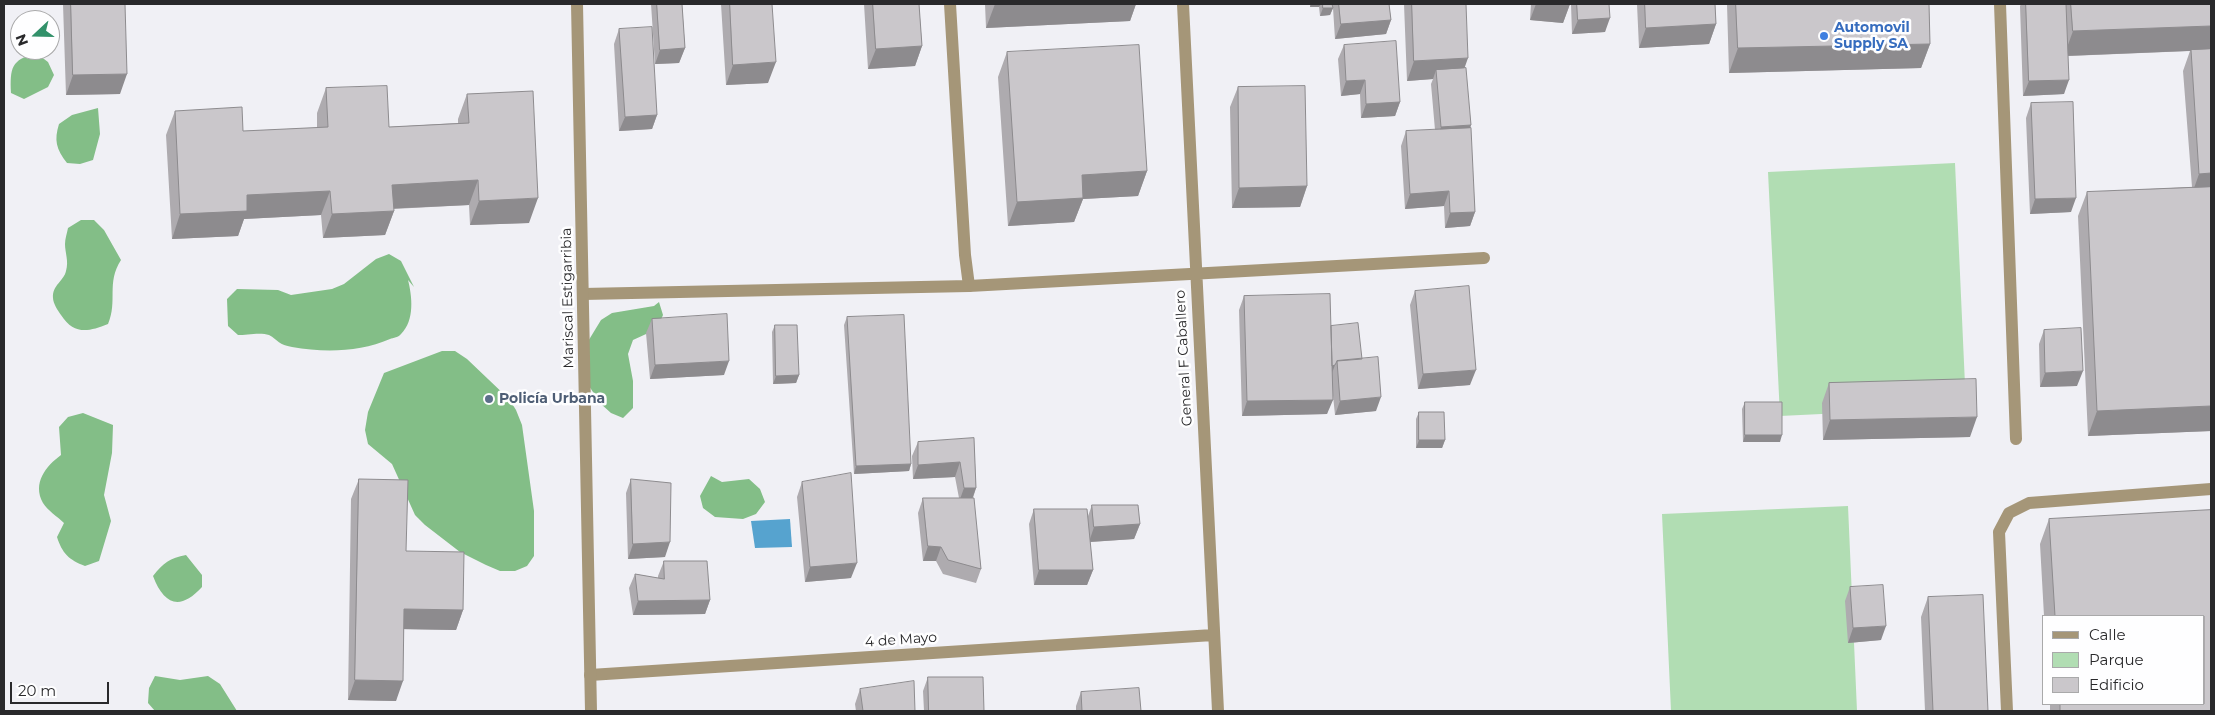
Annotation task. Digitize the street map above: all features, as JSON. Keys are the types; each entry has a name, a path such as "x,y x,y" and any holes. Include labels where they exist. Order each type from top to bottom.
{"street":[{"name":"Mariscal Estigarribia","path":"577,4 591,711"},
{"path":"950,4 965,255 969,286"},
{"name":"General F Caballero","path":"1183,4 1218,711"},
{"path":"2000,4 2016,439"},
{"path":"583,294 969,286 1484,258"},
{"path":"2007,711 1999,532 2009,513 2029,504 2211,489"},
{"name":"4 de Mayo","path":"590,675 1214,635"}],"green space":[{"path":"20,60 45,60 48,62 54,75 48,87 24,99 11,93 12,71"},
{"path":"98,108 100,134 93,160 80,164 67,163 60,153 57,144 59,124 72,115"},
{"path":"1955,163 1966,407 1780,416 1768,172"},
{"path":"81,220 94,220 104,230 121,260 114,276 111,316 108,324 88,330 76,329 71,326 56,307 53,298 54,290 65,274 67,267 65,244 68,228"},
{"path":"389,254 401,261 414,287 408,280 411,293 409,322 397,337 367,347 330,351 288,346 281,344 266,334 238,335 228,326 227,299 237,289 278,290 291,295 332,289 344,284 376,259"},
{"path":"659,302 663,315 657,329 633,340 628,354 633,381 633,408 623,418 611,413 601,404 587,383 587,343 601,320 612,313 654,306"},
{"path":"442,351 455,351 467,359 509,399 522,425 534,511 534,556 527,566 515,571 500,571 460,552 425,525 415,515 392,464 368,444 365,430 368,412 384,373"},
{"path":"83,413 113,425 112,453 104,495 111,521 99,561 85,566 70,558 61,547 57,537 64,523 45,506 39,489 42,476 50,464 61,455 59,427 68,417"},
{"path":"711,476 722,482 749,479 760,489 765,502 756,514 743,519 715,517 703,508 700,496"},
{"path":"1848,506 1857,711 1671,711 1662,514"},
{"path":"186,555 202,575 202,587 187,599 180,602 173,601 162,593 153,576 167,562"},
{"path":"155,676 180,680 208,676 220,684 237,711 155,711 148,703 149,688"}],"water":[{"path":"790,519 792,547 755,548 751,521"}],"building":[{"path":"71,4 125,4 127,74 73,75"},
{"path":"657,4 682,4 685,48 660,50"},
{"path":"730,4 772,4 776,62 733,65"},
{"path":"873,4 919,4 922,46 876,49"},
{"path":"1323,4 1332,4 1333,8 1323,8"},
{"path":"1339,4 1389,4 1391,20 1341,24"},
{"path":"1412,4 1466,4 1468,58 1414,61"},
{"path":"1577,4 1609,4 1610,18 1578,20"},
{"path":"1645,4 1715,4 1716,24 1646,28"},
{"name":"Automovil Supply SA","path":"1736,4 1929,4 1930,44 1738,48"},
{"path":"2026,4 2066,4 2069,80 2029,81"},
{"path":"2071,4 2211,4 2211,26 2073,31"},
{"path":"652,27 657,115 625,117 619,29"},
{"path":"1396,41 1400,102 1366,104 1365,80 1346,81 1344,45"},
{"path":"1139,45 1147,171 1082,175 1083,198 1017,202 1007,52"},
{"path":"2211,49 2211,173 2199,174 2191,50"},
{"path":"1466,68 1471,125 1441,127 1436,70"},
{"path":"387,86 389,127 469,123 467,94 533,91 538,198 479,201 478,180 392,185 394,211 332,214 330,191 247,195 247,211 180,214 175,111 242,107 243,131 328,127 326,88"},
{"path":"1305,86 1307,186 1239,188 1238,87"},
{"path":"2073,102 2076,198 2035,199 2031,103"},
{"path":"1471,128 1475,212 1450,213 1449,191 1410,194 1406,131"},
{"path":"2211,187 2211,406 2097,411 2087,192"},
{"path":"1469,286 1476,370 1423,374 1415,291"},
{"path":"1330,294 1333,400 1247,401 1244,296"},
{"path":"727,314 729,361 655,365 652,319"},
{"path":"904,315 911,464 856,466 847,317"},
{"path":"1358,323 1362,359 1337,361 1332,366 1331,326"},
{"path":"775,325 797,325 799,375 776,376"},
{"path":"2081,328 2083,371 2045,373 2044,330"},
{"path":"1378,357 1381,397 1340,401 1337,361"},
{"path":"1976,379 1977,417 1830,420 1829,383"},
{"path":"1745,402 1782,402 1782,435 1745,435"},
{"path":"1419,412 1444,412 1445,440 1419,440"},
{"path":"974,438 976,488 964,488 960,462 918,465 918,442"},
{"path":"851,473 857,563 810,567 802,482"},
{"path":"359,479 408,480 406,551 464,552 463,610 404,609 403,681 355,680"},
{"path":"631,479 671,483 670,542 633,544"},
{"path":"923,498 974,498 981,569 948,560 941,547 928,546"},
{"path":"1092,505 1138,505 1140,524 1094,527"},
{"path":"1034,509 1087,509 1093,570 1039,570"},
{"path":"2211,510 2211,711 2060,711 2060,705 2205,705 2205,615 2055,615 2049,519"},
{"path":"664,561 707,561 710,600 638,601 635,574 664,579"},
{"path":"1883,585 1886,626 1853,628 1850,587"},
{"path":"1983,595 1988,711 1933,711 1928,597"},
{"path":"928,677 983,677 984,711 929,711"},
{"path":"914,681 915,711 863,711 860,689"},
{"path":"1139,688 1141,711 1082,711 1081,692"}],"place":[{"name":"Automovil Supply SA","path":"1824,36"},
{"name":"Policía Urbana","path":"489,399"}]}
